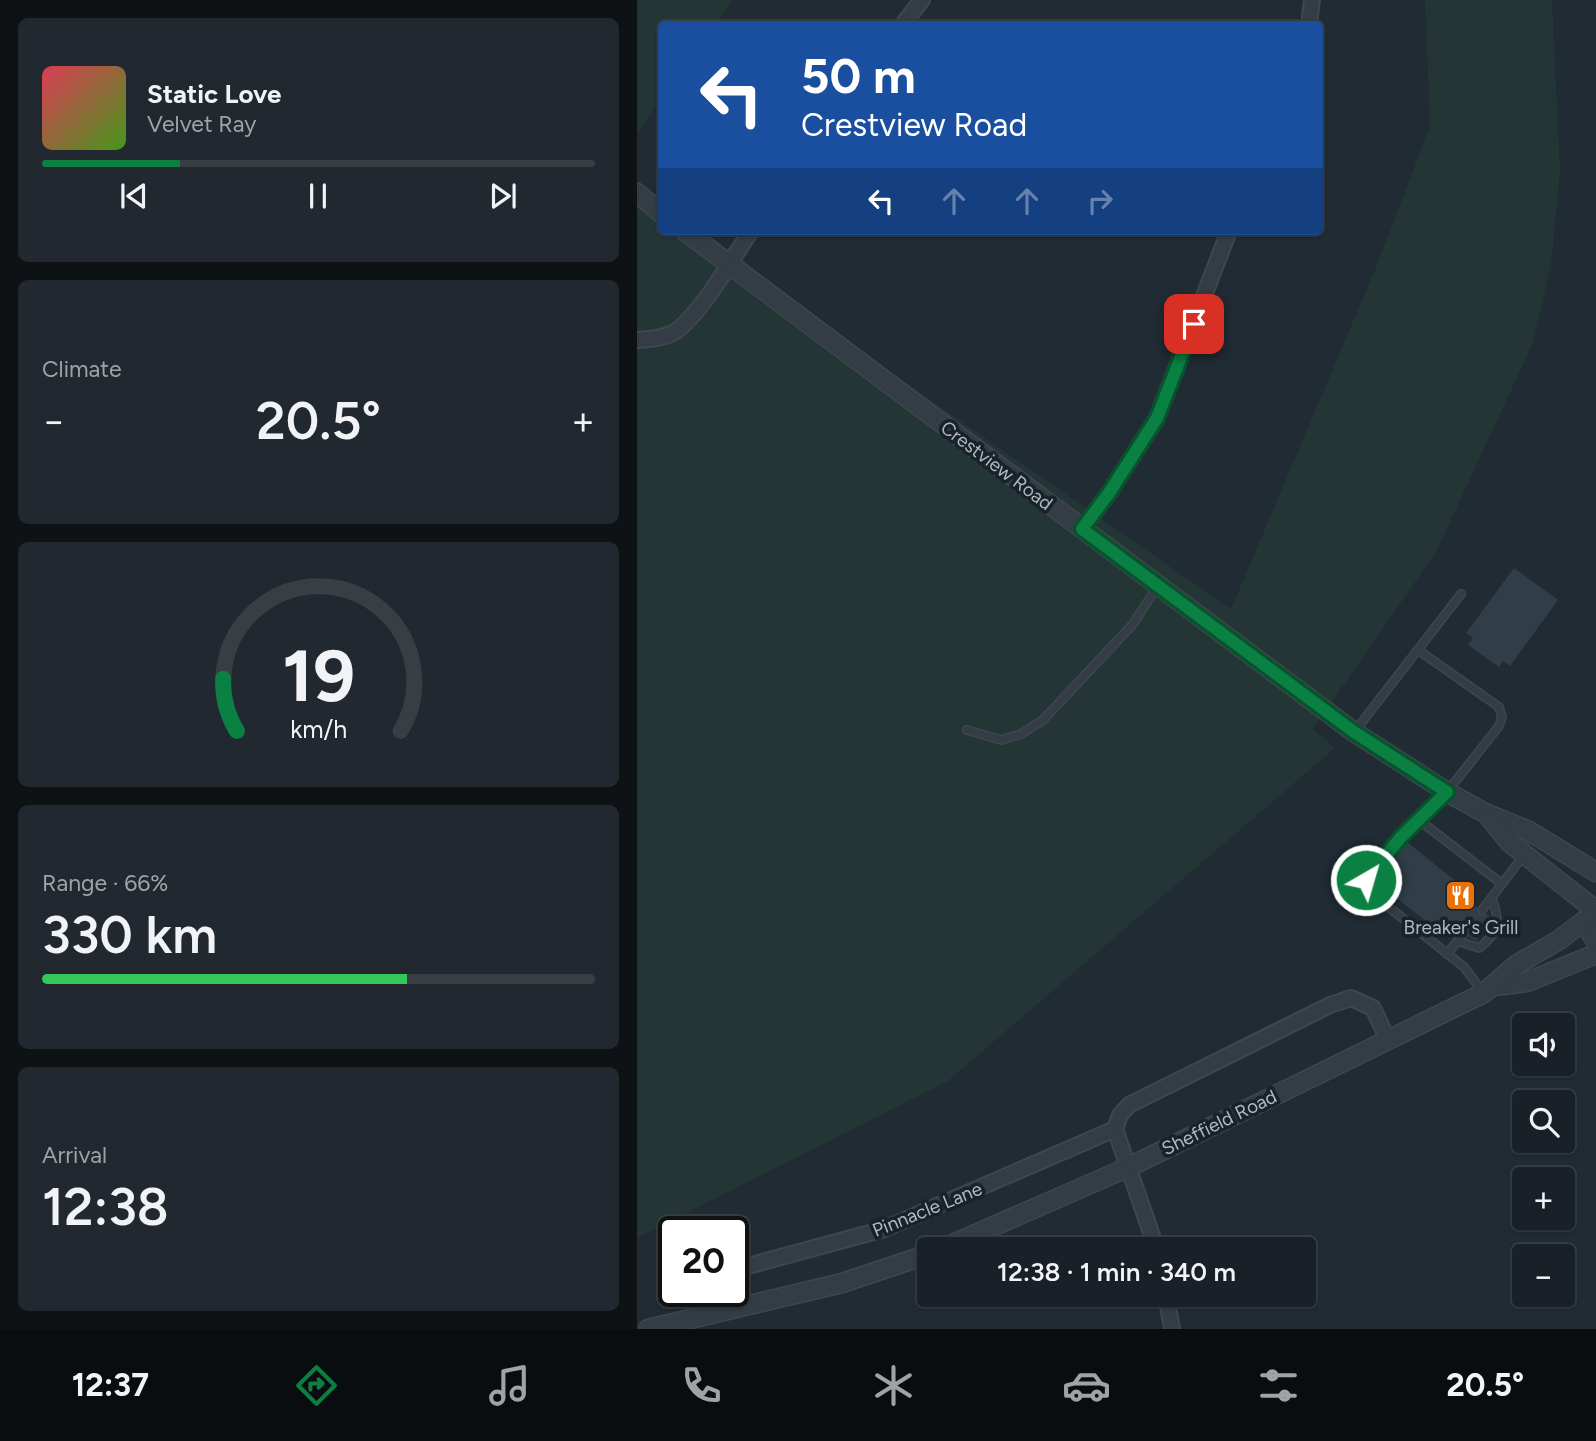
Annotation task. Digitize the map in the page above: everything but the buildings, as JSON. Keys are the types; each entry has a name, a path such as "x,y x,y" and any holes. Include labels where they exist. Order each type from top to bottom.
{"street":[{"path":"905,21 922,0"},
{"path":"1309,21 1312,0"},
{"path":"637,193 658,210"},
{"name":"Crestview Road","path":"690,235 1354,732 1447,792 1485,813 1529,831 1596,872"},
{"path":"637,340 655,340 677,330 748,235"},
{"path":"1082,529 1109,493 1157,418 1227,235"},
{"name":"Crestview Road","path":"1485,813 1509,842 1591,906"},
{"path":"1591,906 1590,931 1596,942"},
{"name":"Sheffield Road","path":"970,1237 1129,1167 1489,989 1516,965 1559,940 1591,906"},
{"name":"Sheffield Road","path":"1489,989 1527,982 1596,954"},
{"path":"1153,1237 1115,1129 1120,1115 1129,1105 1330,1005 1351,998 1373,1008 1388,1040"},
{"name":"Pinnacle Lane","path":"749,1266 884,1229 1115,1129"},
{"path":"648,1329 842,1283 917,1258"},
{"path":"713,1315 714,1307"},
{"path":"1168,1307 1172,1329"}],"lane":[{"path":"967,730 1001,740 1021,734 1043,720 1133,624 1158,585"},
{"path":"1354,732 1461,594"},
{"path":"1418,650 1499,707 1502,717 1499,726 1447,792 1401,837 1366,880 1375,897 1489,989"},
{"path":"1419,820 1502,884"},
{"path":"1482,910 1524,855"},
{"path":"1458,940 1479,948 1487,942 1495,932 1499,918 1492,898"},
{"path":"1447,954 1464,933"}],"shaded area":[{"path":"637,0 732,0 717,21 658,21 658,103 637,133"},
{"path":"1425,0 1552,0 1560,172 1551,266 1532,345 1436,552 1313,729 1335,748 948,1081 681,1216 658,1216 658,1227 637,1238 637,181 658,197 658,235 708,235 870,358 1231,609 1377,265 1430,126"}],"place":[{"name":"Breaker's Grill","path":"1461,896"}],"route":[{"path":"1194,324 1157,418 1109,493 1082,529 1354,732 1447,792 1401,837 1366,880"}]}
